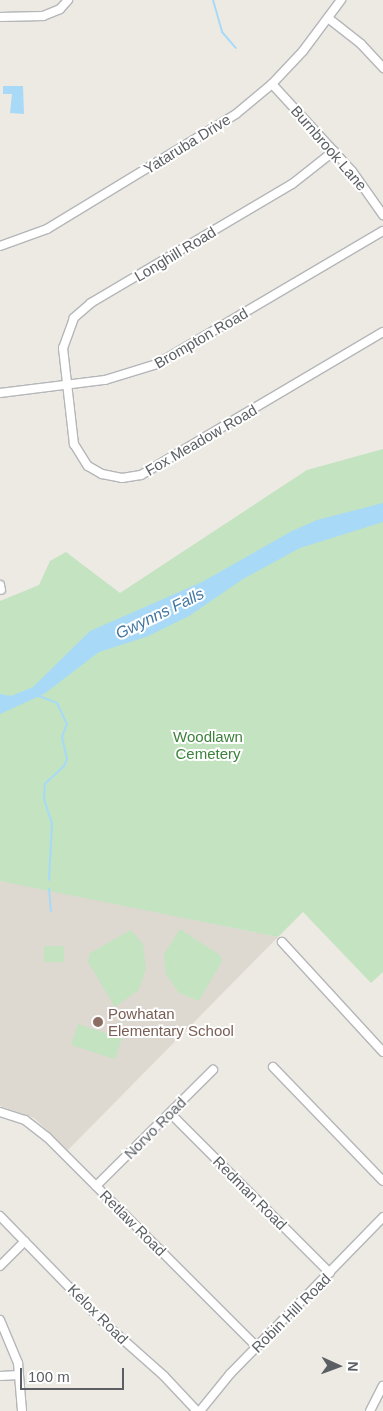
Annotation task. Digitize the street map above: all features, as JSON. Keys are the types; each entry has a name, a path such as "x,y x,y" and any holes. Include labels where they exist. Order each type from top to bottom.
{"street":[{"path":"0,16 43,16 60,9 68,0"},
{"name":"Yataruba Drive","path":"0,246 55,224 219,126 272,84 304,51 341,0"},
{"path":"328,18 361,44 383,68"},
{"name":"Burnbrook Lane","path":"272,84 334,151 364,187 383,215"},
{"name":"Longhill Road","path":"66,385 64,338 81,311 292,184 334,151"},
{"name":"Brompton Road","path":"0,393 122,377 157,364 383,231"},
{"name":"Fox Meadow Road","path":"66,385 72,434 82,459 102,474 132,477 148,472 383,332"},
{"path":"0,585 0,590"},
{"path":"282,942 383,1052"},
{"path":"273,1067 383,1181"},
{"name":"Norvo Road","path":"96,1186 213,1070"},
{"name":"Retlaw Road","path":"0,1112 25,1120 37,1128 257,1347"},
{"name":"Redman Road","path":"170,1113 330,1273"},
{"name":"Kelox Road","path":"0,1216 100,1320 164,1376 199,1411"},
{"name":"Robin Hill Road","path":"199,1411 257,1347 383,1218"},
{"path":"0,1266 25,1240"},
{"path":"0,1320 14,1352 19,1375 22,1411"},
{"path":"0,1376 19,1375"},
{"path":"370,1411 383,1386"}],"shaded area":[{"name":"Powhatan Elementary School","path":"0,881 278,937 68,1150 34,1118 0,1106"}],"green space":[{"name":"Woodlawn Cemetery","path":"383,449 383,972 371,983 303,912 278,937 0,881 0,601 39,585 50,561 66,552 120,593 307,470"},
{"path":"180,929 220,955 222,961 199,1001 179,993 166,974 164,954"},
{"path":"131,930 143,944 146,968 139,990 115,1007 88,962 90,953"},
{"path":"44,946 64,946 64,962 44,962"},
{"path":"78,1024 122,1038 115,1059 71,1045"}],"water":[{"path":"3,86 23,86 24,114 10,113 12,94 3,94"},
{"name":"Gwynns Falls","path":"383,503 383,522 300,548 243,579 189,616 146,637 99,652 44,694 0,714 0,694 11,696 33,687 90,631 202,582 292,531 317,520"}],"waterway":[{"path":"213,0 222,32 236,48"},
{"path":"39,696 57,703 67,724 62,737 67,759 64,766 45,784 44,799 52,823 49,880"},
{"path":"49,889 51,911"}],"place":[{"name":"Powhatan Elementary School","path":"98,1022"}]}
